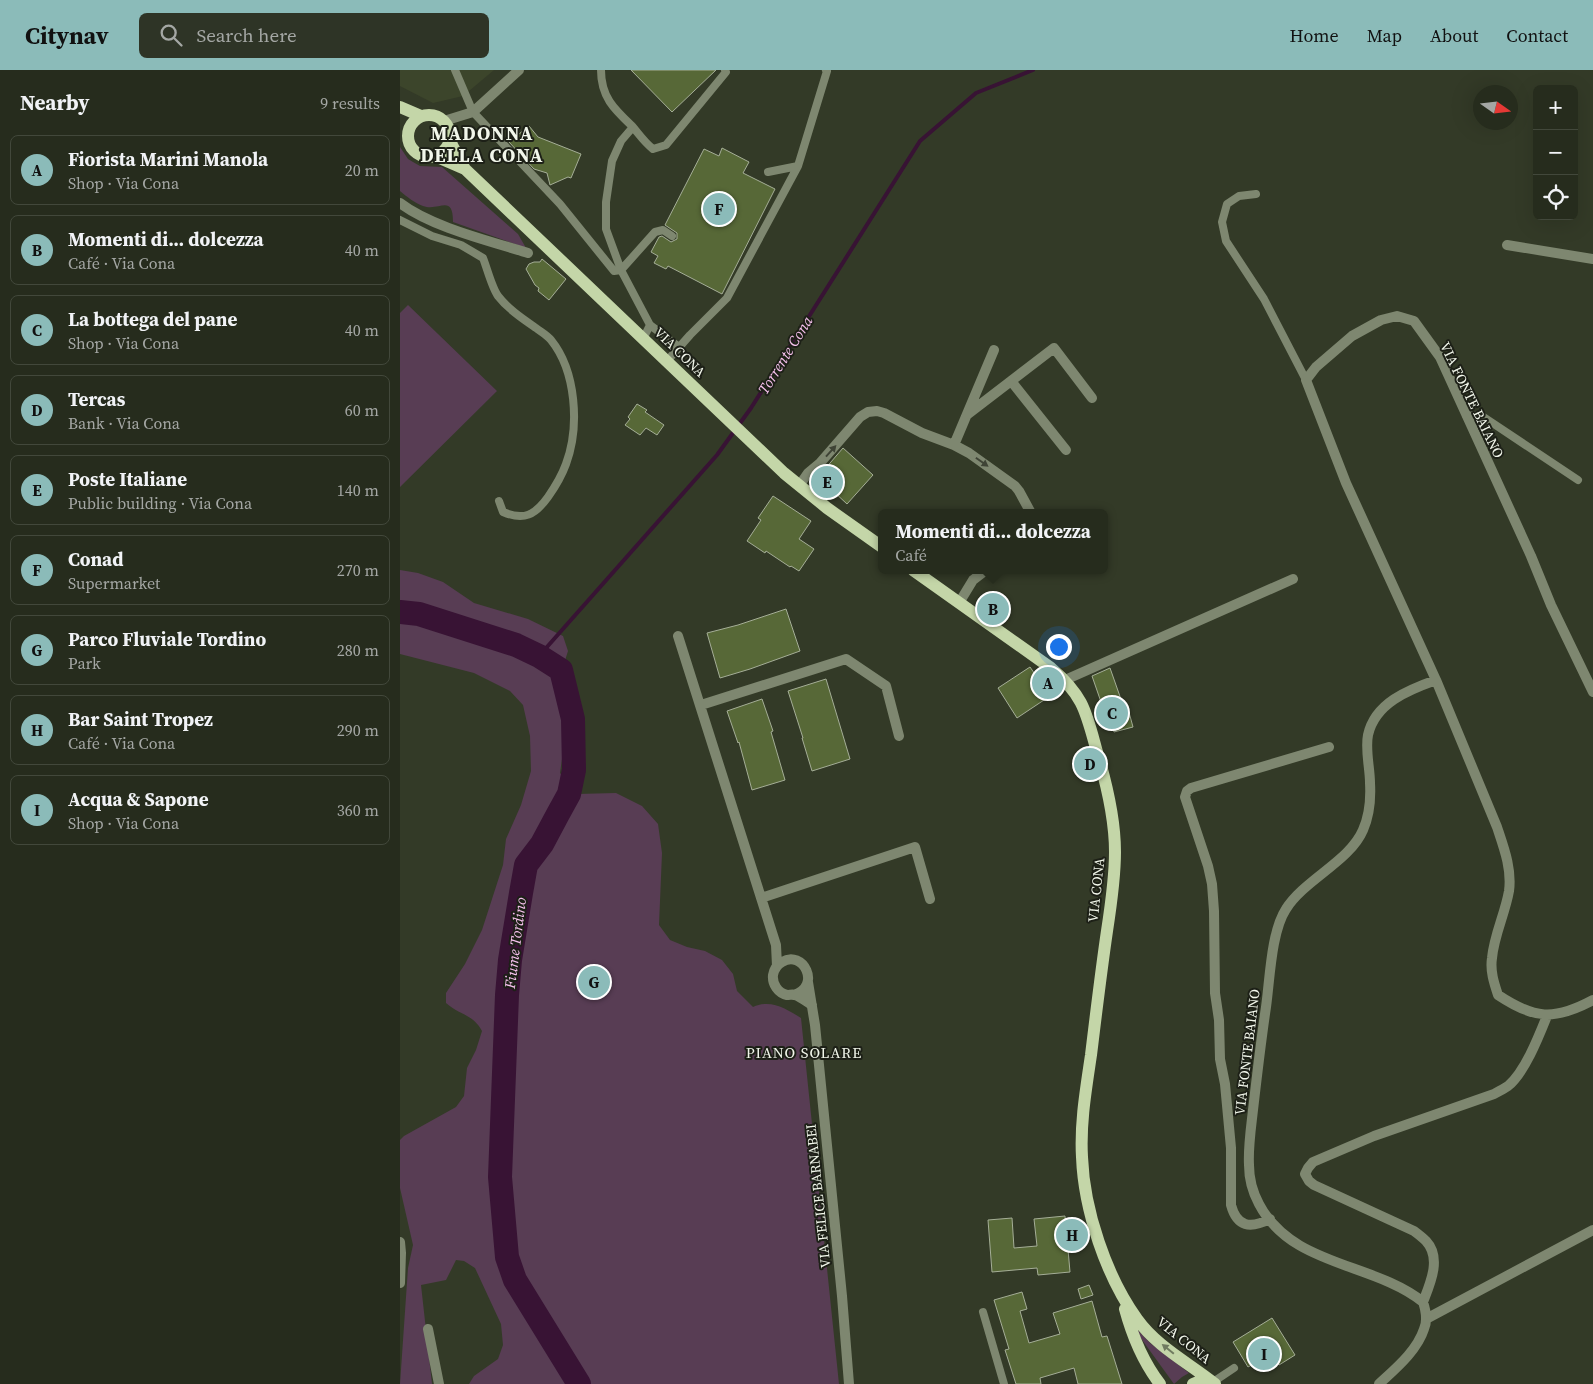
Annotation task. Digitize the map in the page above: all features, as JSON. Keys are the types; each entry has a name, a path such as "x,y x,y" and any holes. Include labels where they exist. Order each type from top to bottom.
{"main road":[{"path":"400,107 421,116"},
{"path":"431,114 444,121 449,129 450,138 444,151 435,156 428,157 415,152 408,141 411,125 421,116 431,114"},
{"path":"400,118 408,134"},
{"name":"VIA CONA","path":"450,138 466,169 643,339 795,483 878,544"},
{"name":"VIA CONA","path":"435,156 466,169"},
{"name":"VIA CONA","path":"919,574 1051,668 1065,680 1086,710 1105,778 1115,842 1113,883 1087,1084 1082,1156 1086,1194 1095,1229 1108,1266 1138,1321 1167,1349 1212,1382"},
{"name":"VIA CONA","path":"1121,1292 1134,1336 1160,1384"},
{"path":"1193,1384 1212,1382"}],"street":[{"path":"444,121 473,112 519,70"},
{"path":"400,203 406,208 439,224 528,254"},
{"path":"1507,245 1593,259"},
{"name":"VIA FONTE BAIANO","path":"1306,380 1316,367 1352,336 1381,320 1397,316 1414,321 1440,357 1531,556 1550,605 1593,692"},
{"path":"968,414 1054,348 1092,398"},
{"path":"954,445 994,350"},
{"path":"1306,380 1346,483 1436,680 1498,827 1510,875 1509,891 1492,958 1492,976 1498,996 1516,1007 1548,1016 1557,1015 1593,1000"},
{"path":"1010,381 1066,450"},
{"path":"795,483 820,463 860,417 868,412 877,411 969,453 1015,486 1029,509"},
{"path":"959,603 973,580 981,574"},
{"path":"1065,680 1293,579"},
{"path":"678,636 776,945 777,966 773,976 776,987 784,994 794,995 812,1005"},
{"path":"701,706 846,659 886,686 899,736"},
{"name":"VIA FONTE BAIANO","path":"1424,1302 1415,1295 1308,1250 1292,1241 1270,1220 1259,1204 1251,1185 1248,1150 1264,1020 1279,922 1293,899 1354,844 1362,832 1372,803 1367,748 1368,736 1373,722 1382,708 1395,697 1436,680"},
{"path":"1270,1220 1260,1224 1245,1224 1238,1220 1233,1213 1231,1205 1231,1148 1225,1084 1220,1058 1219,1020 1215,993 1212,884 1208,866 1185,797 1191,788 1329,747"},
{"path":"761,898 915,847 930,899"},
{"path":"776,945 788,960"},
{"path":"777,966 788,960 800,962 804,966 809,976 808,982 803,990 794,995"},
{"name":"VIA FELICE BARNABEI","path":"808,982 816,1035 849,1384"},
{"path":"1379,1384 1413,1349 1424,1330 1426,1319 1424,1302 1432,1278 1434,1262 1432,1250 1426,1241 1414,1231 1314,1185 1305,1174 1313,1162 1374,1136 1494,1094 1508,1086 1519,1074 1548,1016"},
{"path":"1426,1319 1593,1230"},
{"path":"400,1242 400,1283"},
{"path":"428,1329 439,1384"}],"lane":[{"path":"455,70 473,112 560,204 614,271 622,270 655,232 663,230 672,236"},
{"path":"601,70 602,86 618,114 653,149 666,145 726,72 725,70"},
{"path":"667,361 728,298 798,166 826,70"},
{"path":"633,127 621,141 612,161 606,202 606,229 622,270 650,326 679,347"},
{"path":"768,172 798,166"},
{"path":"1256,194 1240,196 1227,204 1222,222 1226,241 1264,299 1306,380"},
{"path":"400,220 432,236 461,245 483,258 497,295 515,312 550,339 565,362 573,396 573,435 566,464 555,487 540,507 527,515 514,516 503,512 499,502"},
{"path":"643,339 650,326"},
{"path":"1466,415 1482,416 1578,480"},
{"path":"983,1312 1004,1384"},
{"path":"1212,1382 1234,1368"}],"shaded area":[{"path":"400,70 494,70 463,96 433,103 400,86"},
{"path":"400,147 408,159 420,166 442,167 518,234 526,248 453,222 451,208 448,206 423,206 414,202 400,191"},
{"path":"408,305 497,391 400,487 400,313"},
{"path":"400,570 418,573 443,582 474,603 528,619 563,636 568,651 556,689 565,738 560,773 577,794 616,793 642,806 658,824 662,853 659,925 670,940 687,947 705,951 722,960 733,974 737,991 753,1007 772,1004 784,1008 801,1018 839,1384 469,1384 474,1376 498,1359 503,1345 501,1324 475,1268 464,1261 456,1260 446,1280 421,1285 432,1384 400,1384 408,1268 413,1245 400,1188 400,1140 456,1107 464,1096 467,1068 476,1050 482,1031 474,1021 446,1003 446,993 465,964 482,930 503,865 506,839 521,805 531,771 530,736 523,705 510,691 474,673 400,654"},
{"path":"1133,1325 1150,1343 1189,1373 1174,1384"}],"building":[{"path":"631,70 716,70 672,112"},
{"path":"529,126 538,137 581,154 571,178 568,177 550,185 547,173 534,169 509,142"},
{"path":"722,148 749,162 743,173 775,189 722,294 668,266 666,269 654,263 658,256 651,252 659,237 662,236 671,242 677,239 677,233 665,225 704,149 719,156"},
{"path":"542,259 566,279 549,300 538,291 539,288 535,285 526,269 529,264 540,262"},
{"path":"637,404 664,425 657,435 646,428 640,435 625,425"},
{"path":"843,448 873,475 847,504 818,477"},
{"path":"773,496 811,521 799,539 814,549 799,571 747,541 761,520 758,518"},
{"path":"786,609 800,651 720,678 707,633"},
{"path":"1030,667 1050,696 1017,718 998,688"},
{"path":"1110,668 1123,705 1127,705 1133,727 1114,732 1105,701 1101,702 1092,676"},
{"path":"826,679 850,759 812,771 788,691"},
{"path":"762,699 773,731 771,732 785,780 752,790 739,742 727,711"},
{"path":"1065,1216 1070,1272 1038,1275 1037,1268 992,1272 988,1220 1012,1218 1014,1248 1037,1246 1034,1219"},
{"path":"1089,1285 1093,1295 1081,1299 1078,1289"},
{"path":"1022,1292 1027,1309 1020,1311 1029,1343 1060,1334 1053,1313 1092,1301 1102,1337 1107,1336 1122,1384 1078,1384 1074,1368 1040,1378 1041,1384 1016,1384 1005,1350 1009,1349 994,1300"},
{"path":"1272,1318 1295,1355 1279,1365 1272,1353 1248,1367 1233,1342"}],"waterway":[{"name":"Torrente Cona","path":"539,656 717,455 751,408 920,141 976,93 1033,70"},
{"name":"Fiume Tordino","path":"400,612 419,614 516,645 539,656 561,670 573,719 574,770 569,794 542,844 526,865 510,960 500,1177 507,1257 515,1280 579,1384"}],"place":[{"name":"Conad","path":"719,209"},
{"name":"Poste Italiane","path":"827,482"},
{"name":"Momenti di... dolcezza","path":"993,609"},
{"name":"Fiorista Marini Manola","path":"1048,683"},
{"name":"La bottega del pane","path":"1112,713"},
{"name":"Tercas","path":"1090,764"},
{"name":"Parco Fluviale Tordino","path":"594,982"},
{"name":"Bar Saint Tropez","path":"1072,1235"},
{"name":"Acqua & Sapone","path":"1264,1354"}],"district":[{"name":"MADONNA DELLA CONA","path":"482,144"},
{"name":"PIANO SOLARE","path":"804,1052"}]}
